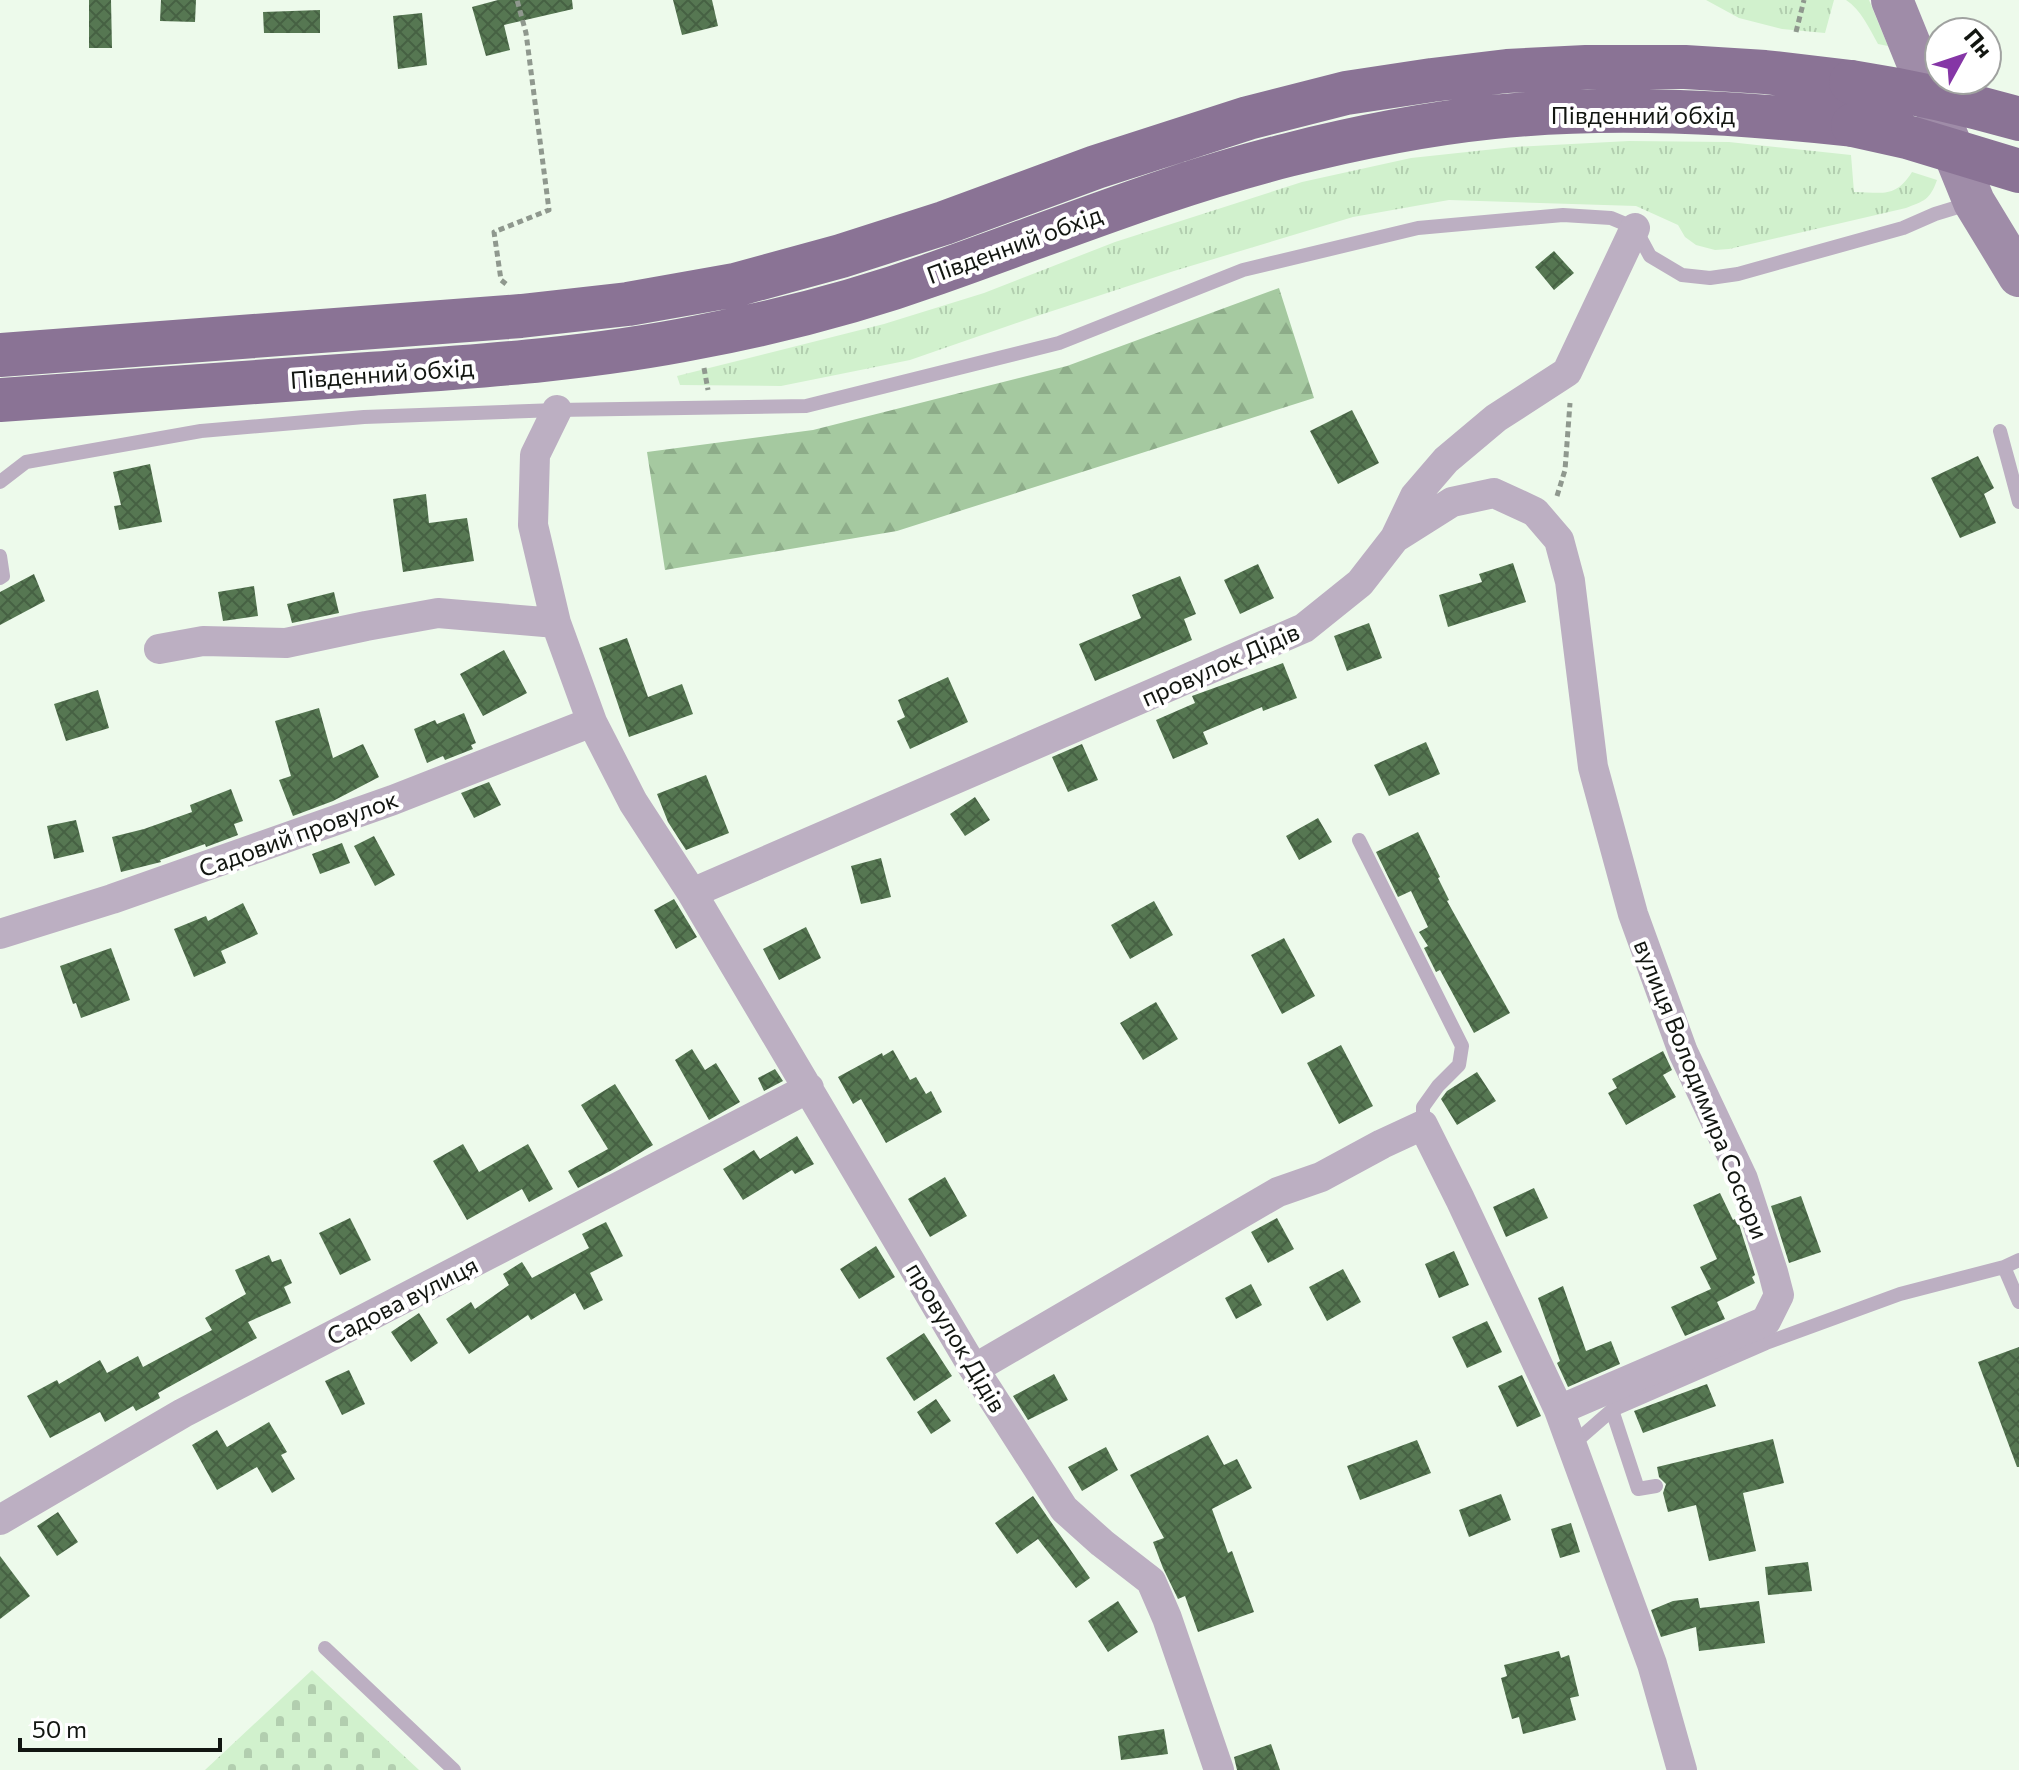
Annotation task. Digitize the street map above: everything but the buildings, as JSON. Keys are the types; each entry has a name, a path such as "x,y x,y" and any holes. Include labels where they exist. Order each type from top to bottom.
{"main road":[{"name":"Південний обхід","path":"0,355 521,316 628,304 735,285 929,228 1096,167 1248,118 1346,93 1507,71 1685,67 1752,71 1851,82 2019,119"},
{"name":"Південний обхід","path":"0,400 526,363 699,337 814,310 932,275 1107,211 1288,155 1395,131 1492,117 1659,111 1753,114 1853,125 1907,137 2019,171"}],"street":[{"path":"1892,0 1974,202 2019,276"},
{"path":"1567,372 1635,228"},
{"name":"провулок Дідів","path":"692,893 1304,628 1360,583 1395,538 1415,496 1446,460 1496,418 1567,372"},
{"name":"провулок Дідів","path":"557,410 535,455 533,525 556,623 592,722 633,802 692,893 974,1369 1064,1509 1151,1581 1167,1618 1219,1770"},
{"name":"вулиця Володимира Сосюри","path":"1395,538 1452,502 1494,493 1535,512 1559,540 1570,581 1593,767 1633,914 1683,1052 1743,1179 1779,1295 1766,1321 1559,1410"},
{"path":"159,649 203,641 286,643 438,613 556,623"},
{"name":"Садовий провулок","path":"0,934 112,899 393,800 592,722"},
{"name":"Садова вулиця","path":"0,1520 183,1413 809,1088"},
{"path":"974,1369 1278,1192 1321,1177 1423,1125 1559,1410 1652,1664 1682,1770"}],"lane":[{"path":"0,482 26,462 201,431 364,417 806,406 1059,343 1243,270 1418,228 1563,215 1611,218 1635,228 1650,256 1682,275 1710,278 1738,274 1903,228 1974,202"},
{"path":"2000,431 2019,502"},
{"path":"0,556 3,576 0,578"},
{"path":"1359,840 1462,1046 1459,1065 1423,1107 1423,1125"},
{"path":"1570,1443 1612,1410 1766,1343 1900,1294 2004,1267 2019,1260"},
{"path":"2004,1267 2019,1302"},
{"path":"1612,1410 1638,1489 1656,1486"},
{"path":"325,1648 454,1770"}],"path":[{"path":"501,280 494,232 549,210 526,33 517,0"},
{"path":"1796,32 1804,0"},
{"path":"703,362 710,407"},
{"path":"1548,527 1565,470 1570,407 1567,372"}],"green space":[{"path":"1706,0 1834,0 1825,33 1782,29 1739,18"},
{"path":"1846,0 1869,0 1888,46 1878,44 1860,14"},
{"path":"1629,141 1729,142 1851,155 1854,192 1894,190 1912,172 1937,180 1926,199 1906,208 1715,250 1696,245 1685,237 1678,225 1636,206 1449,200 1353,217 1174,271 910,360 781,386 680,385 677,376 884,324 984,293 1115,242 1302,182 1411,158 1514,147"},
{"path":"1279,288 1314,398 897,531 665,570 647,452 813,430 1067,366"},
{"path":"312,1670 419,1770 205,1770"}]}
